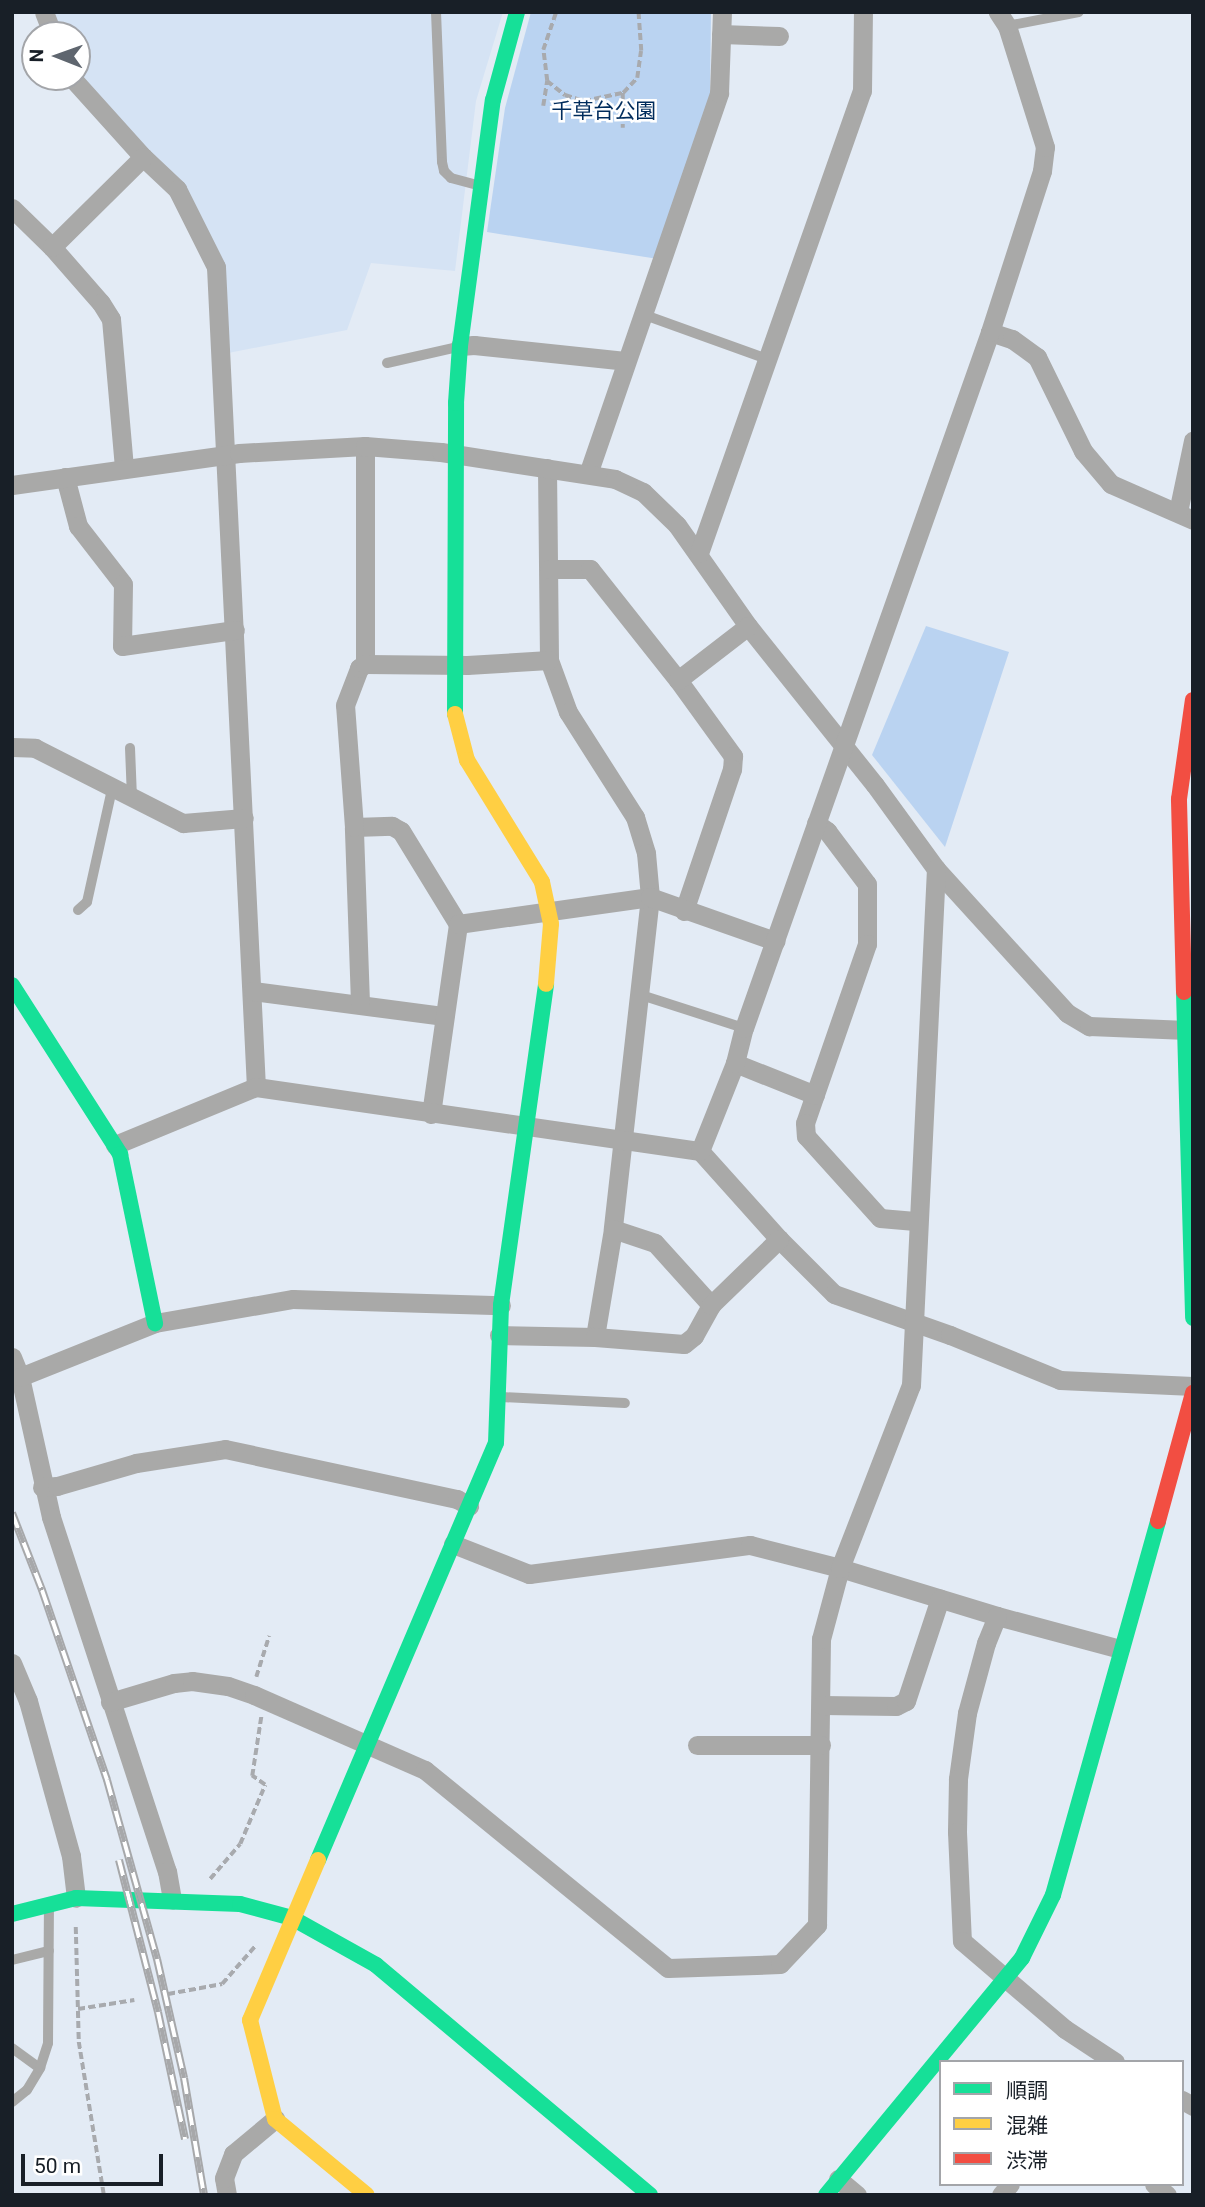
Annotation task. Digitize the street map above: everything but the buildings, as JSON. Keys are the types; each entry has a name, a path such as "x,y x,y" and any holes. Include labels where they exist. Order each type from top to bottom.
{"street":[{"path":"367,2195 275,2119 250,2020 292,1918 370,1745 496,1443 500,1305 550,953 551,913 542,882 524,849 467,760 455,716 456,454 460,346 481,186 493,100 517,12"},
{"path":"588,474 641,313 719,93 722,12"},
{"path":"699,553 862,92 863,12"},
{"path":"700,1151 735,1063 744,1028 843,744 990,332 1042,171 1045,147 1003,19"},
{"path":"721,34 779,36"},
{"path":"83,91 143,158 177,188 216,267 256,1087"},
{"path":"52,247 143,158"},
{"path":"12,208 52,247 101,303 111,319 124,468"},
{"path":"990,332 1012,339 1037,358 1083,451 1111,484 1186,516 1193,441"},
{"path":"460,346 474,345 625,361"},
{"path":"365,446 365,664"},
{"path":"12,485 224,456 365,446 456,454 615,479 643,492 677,525 748,626 843,744 936,869 1067,1013 1089,1026 1187,1030"},
{"path":"547,468 549,660 568,712 635,817 646,853 650,897 613,1229 595,1337"},
{"path":"65,477 78,527 123,584 122,646 234,630"},
{"path":"549,569 590,569 678,680 733,756 733,769 684,911"},
{"path":"678,680 748,626"},
{"path":"360,1003 354,827 345,705 359,668 365,664 549,660"},
{"path":"1193,700 1179,799 1190,1074 1193,1318"},
{"path":"12,747 35,748 183,823 244,817"},
{"path":"816,823 827,831 867,884 867,944 805,1123 806,1136 880,1218 918,1221"},
{"path":"354,827 392,826 401,831 458,924 431,1114"},
{"path":"110,1702 174,1683 192,1681 228,1686 425,1770 668,1968 780,1964 817,1925 821,1639 840,1567 911,1385 936,869"},
{"path":"458,924 650,897 775,941"},
{"path":"12,985 120,1154 155,1323"},
{"path":"253,991 444,1016"},
{"path":"735,1063 815,1095"},
{"path":"115,1145 256,1087 700,1151 779,1239 834,1294 1060,1380 1193,1386"},
{"path":"613,1229 654,1243 711,1306"},
{"path":"499,1335 595,1337 684,1345 694,1336 711,1306 779,1239"},
{"path":"20,1377 155,1323 293,1299 500,1305"},
{"path":"12,1357 20,1377 42,1487 167,1871 172,1900"},
{"path":"857,2195 832,2187 1022,1958 1053,1895 1177,1459 1193,1393"},
{"path":"42,1487 136,1463 225,1448 457,1499 469,1506"},
{"path":"453,1544 528,1574 750,1545 840,1567 997,1616 1121,1649"},
{"path":"822,1705 896,1706 906,1701 940,1598"},
{"path":"997,1616 986,1643 967,1713 958,1779 957,1832 962,1941 1066,2029 1112,2060"},
{"path":"12,1663 28,1701 68,1843 75,1875 76,1898"},
{"path":"697,1745 821,1745"},
{"path":"12,1914 76,1898 240,1905 292,1918 376,1965 650,2195"},
{"path":"227,2195 224,2178 233,2154 275,2119"}],"lane":[{"path":"436,12 444,171 452,178 481,186"},
{"path":"1003,19 1079,12"},
{"path":"641,313 767,359"},
{"path":"387,363 460,346"},
{"path":"130,748 132,798"},
{"path":"78,910 87,902 113,789"},
{"path":"638,995 744,1028"},
{"path":"497,1397 625,1403"},
{"path":"12,2102 27,2090 40,2068 48,2043 49,1903"},
{"path":"12,1960 49,1951"},
{"path":"12,2048 40,2068"}],"path":[{"path":"543,106 547,81 542,50 556,12"},
{"path":"547,81 565,95 584,101 623,93 638,78 641,51 638,13"},
{"path":"623,93 624,128"},
{"path":"254,1682 269,1636"},
{"path":"206,1883 236,1852 265,1785 252,1776 260,1720"},
{"path":"76,1927 79,2042 104,2195"},
{"path":"168,1994 222,1984 259,1942"},
{"path":"78,2009 134,2000"}],"shaded area":[{"path":"50,12 503,12 476,101 455,271 371,263 347,330 223,354 216,267 177,189 90,91 91,21 53,21"}],"green space":[{"name":"千草台公園","path":"531,12 711,12 710,95 658,259 487,232 505,108"},
{"path":"926,626 1009,652 945,847 872,755"}],"railway":[{"path":"12,1513 42,1590 107,1780 157,1959 184,2078 204,2195"},
{"path":"119,1860 158,2012 185,2139"}],"traffic: fast":[{"path":"455,714 456,403 460,346 493,100 517,12"},
{"path":"318,1860 496,1443 501,1305 546,984"},
{"path":"12,985 120,1154 155,1323"},
{"path":"1184,992 1193,1318"},
{"path":"826,2195 1022,1958 1053,1895 1158,1521"},
{"path":"12,1914 76,1898 240,1904 292,1918 376,1965 650,2195"}],"traffic: slow":[{"path":"455,714 467,760 542,882 551,924 546,984"},
{"path":"318,1860 250,2020 275,2119 367,2195"}],"traffic: jam":[{"path":"1184,992 1179,799 1193,700"},
{"path":"1158,1521 1193,1393"}]}
